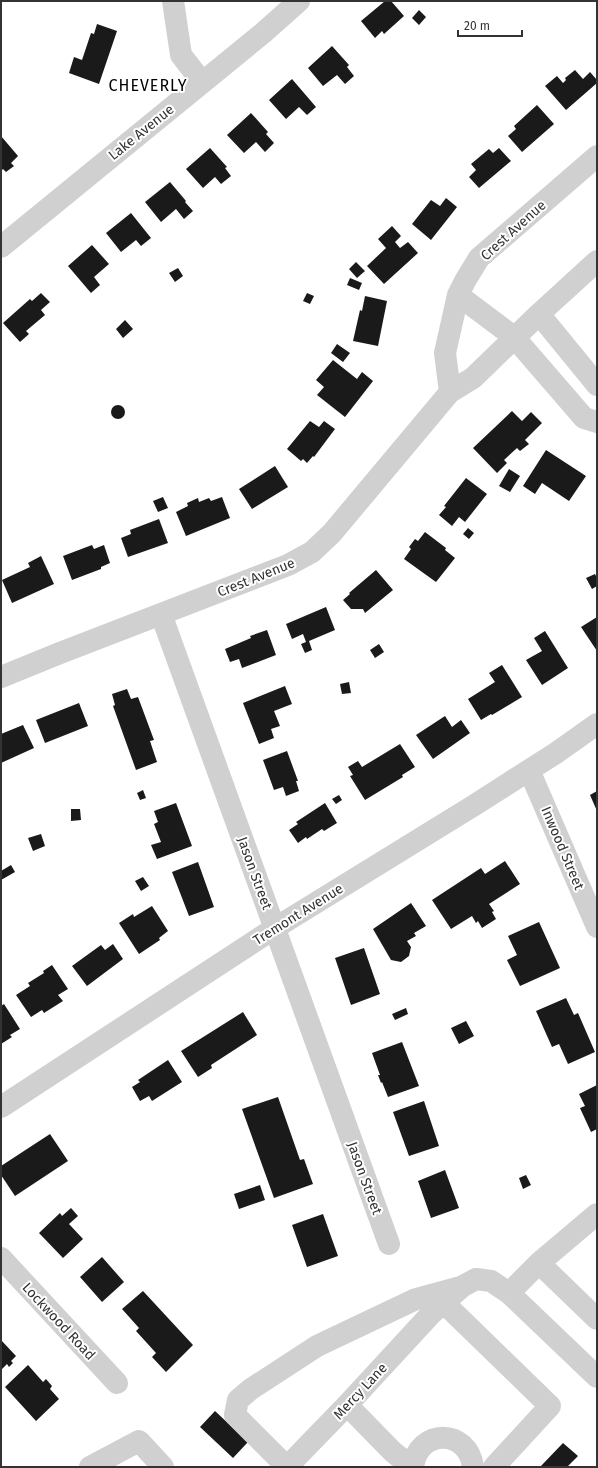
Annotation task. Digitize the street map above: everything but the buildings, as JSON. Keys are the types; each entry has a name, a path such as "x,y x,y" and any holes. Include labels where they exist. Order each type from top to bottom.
{"street":[{"path":"173,1 181,55 202,82"},
{"name":"Lake Avenue","path":"1,247 299,1"},
{"name":"Crest Avenue","path":"450,392 445,353 458,295 465,281 480,258 597,156"},
{"name":"Crest Avenue","path":"1,677 288,565 312,552 344,518 450,392 473,378 514,337 597,261"},
{"path":"458,295 514,337 584,418 597,422"},
{"path":"539,314 597,385"},
{"name":"Jason Street","path":"161,614 389,1244"},
{"name":"Tremont Avenue","path":"1,1107 274,928 556,753 597,724"},
{"name":"Inwood Street","path":"529,770 597,927"},
{"path":"509,1293 539,1263 597,1214"},
{"name":"Lockwood Road","path":"1,1258 117,1383"},
{"path":"539,1263 597,1319"},
{"path":"287,1467 235,1416 238,1400 251,1389 317,1346 416,1299 463,1286 476,1279 491,1281 509,1293 597,1377"},
{"name":"Mercy Lane","path":"287,1467 438,1309 463,1286"},
{"path":"438,1309 550,1406 494,1467"},
{"path":"347,1405 393,1452 412,1467 420,1448 428,1441 439,1438 449,1438 460,1442 471,1456 473,1467"},
{"path":"90,1467 139,1441 163,1467"}],"district":[{"name":"CHEVERLY","path":"148,85"}]}
